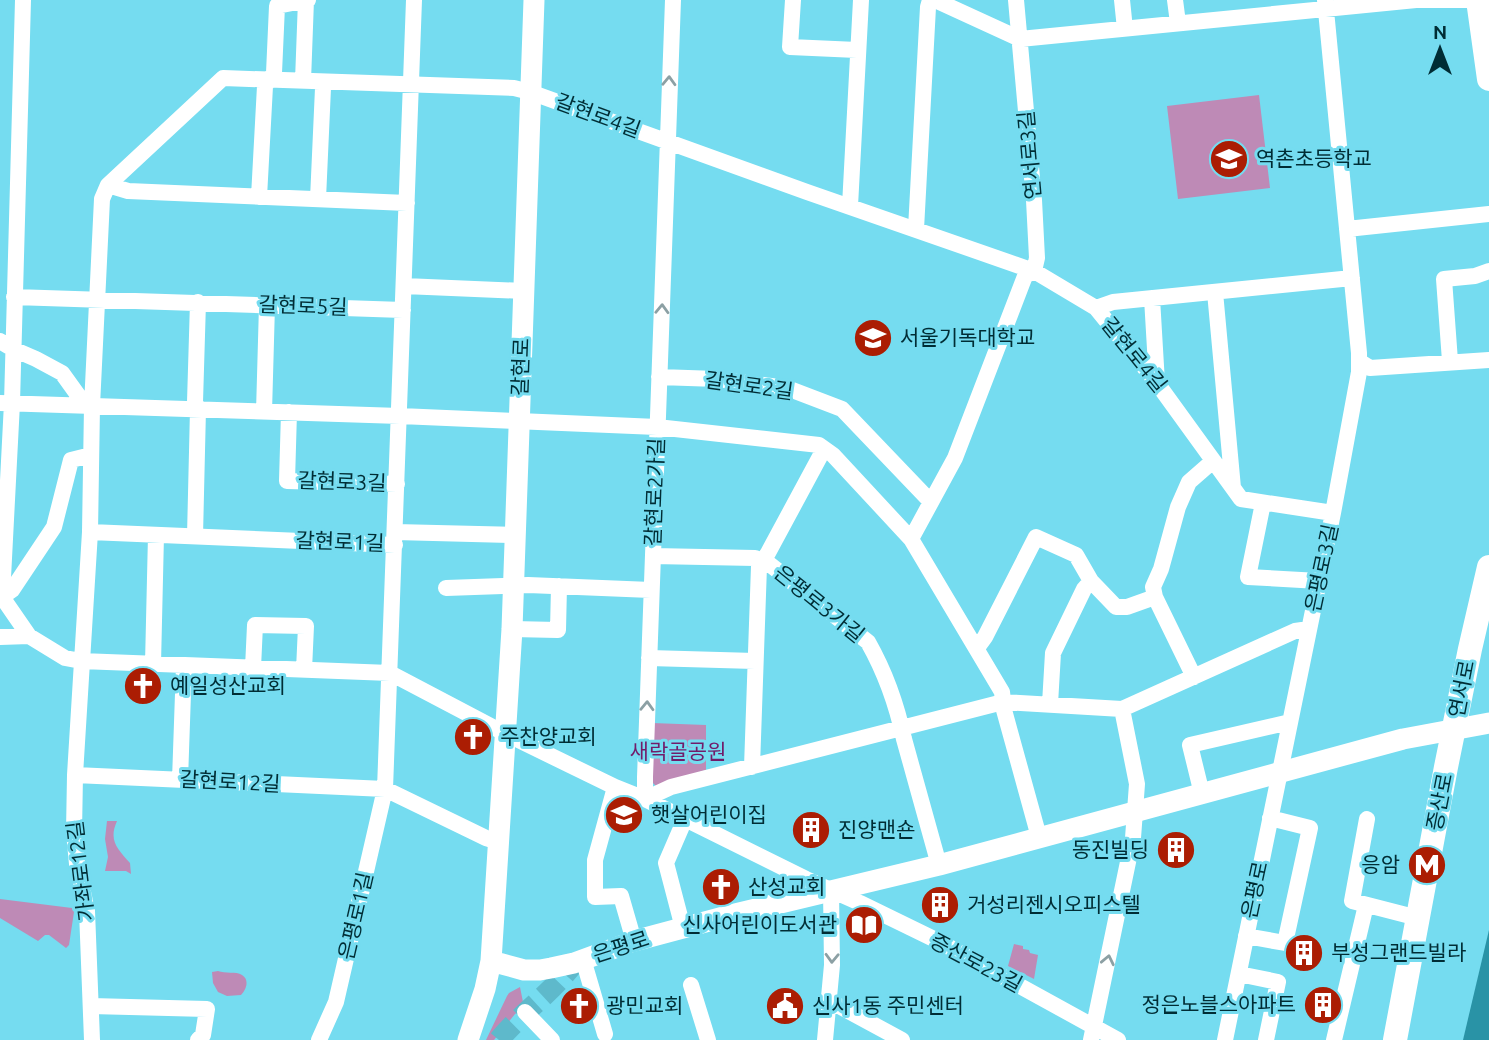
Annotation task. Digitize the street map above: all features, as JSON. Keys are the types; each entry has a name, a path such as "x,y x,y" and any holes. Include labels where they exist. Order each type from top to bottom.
{"main road":[{"name":"갈현로","path":"491,961 512,629 534,0"},
{"path":"1481,0 1489,79"},
{"name":"연서로","path":"1454,729 1489,567"},
{"path":"1454,729 1489,717"},
{"name":"은평로","path":"491,961 512,968 540,970 583,960 634,941 765,906 939,865 1403,739 1489,723"},
{"name":"증산로","path":"1395,1040 1454,729"},
{"path":"468,1040 491,961"}],"street":[{"path":"23,0 14,297 7,345 6,542 1,597 29,636 65,658 81,661 390,673 506,734 831,890 832,965 825,1040"},
{"path":"259,197 265,86 274,73 277,6 306,0 303,81"},
{"path":"403,310 414,0"},
{"name":"갈현로4길","path":"659,377 673,0"},
{"path":"793,0 790,47 857,50"},
{"path":"849,206 861,0"},
{"path":"916,229 928,7 933,0 1020,39 1244,17 1325,4 1481,0"},
{"name":"연서로3길","path":"1016,0 1035,212 1037,258 1028,269"},
{"path":"1122,0 1125,29"},
{"path":"1175,0 1178,23"},
{"path":"1241,0 1244,17"},
{"name":"은평로3길","path":"1279,773 1359,372 1325,4"},
{"path":"81,661 90,532 92,406 102,199 108,185 223,78 514,88 530,92"},
{"path":"318,200 324,82"},
{"name":"갈현로4길","path":"530,92 1028,269 1096,308 1157,383 1241,499 1333,513"},
{"path":"108,185 128,191 407,203"},
{"path":"1347,229 1489,214"},
{"path":"911,539 955,458 1028,269"},
{"path":"1450,361 1444,279 1475,276 1489,271"},
{"path":"1096,308 1113,302 1352,278"},
{"path":"404,286 524,291"},
{"path":"1215,292 1233,489"},
{"name":"갈현로5길","path":"14,297 403,310"},
{"path":"1152,298 1157,383"},
{"path":"195,536 198,302"},
{"path":"264,412 267,305"},
{"name":"갈현로3길","path":"289,412 287,481 397,484 403,310"},
{"path":"7,345 62,373 80,398 92,406"},
{"path":"1359,361 1370,368 1489,360"},
{"path":"657,427 659,377"},
{"name":"갈현로2길","path":"659,377 717,379 787,388 842,408 931,502"},
{"path":"6,403 657,427 819,445 833,455 911,539 1002,692 1004,710 1039,837"},
{"name":"갈현로2가길","path":"645,799 657,427"},
{"path":"762,560 824,449"},
{"path":"1,597 12,590 54,527 71,460 91,455"},
{"path":"1194,677 1155,597 1153,587 1161,569 1178,507 1189,482 1213,461"},
{"path":"397,484 395,538 515,535"},
{"path":"1263,503 1248,577 1319,581"},
{"name":"갈현로1길","path":"90,532 395,538 385,789"},
{"path":"153,664 156,535"},
{"path":"977,648 1036,537 1076,555 1091,581 1116,607 1127,607 1155,597"},
{"name":"갈현로2가길","path":"653,556 762,560"},
{"name":"은평로3가길","path":"752,766 759,566 762,560 868,642 900,718 939,865"},
{"path":"1050,704 1053,653 1084,589 1091,581"},
{"path":"446,588 528,585 651,590"},
{"path":"512,629 558,630 559,586"},
{"path":"253,668 255,625 306,626 304,670"},
{"path":"645,799 671,788 752,766 1003,702 1122,709 1295,631 1309,629"},
{"path":"0,637 29,636"},
{"path":"649,658 755,660"},
{"name":"가좌로12길","path":"81,661 74,832 77,864 87,911 92,1040"},
{"path":"180,780 184,665"},
{"path":"1093,1033 1133,838 1136,811 1137,784 1122,709"},
{"path":"1202,793 1190,745 1290,722"},
{"name":"은평로","path":"1270,818 1310,828 1285,943 1246,936 1279,773"},
{"name":"갈현로12길","path":"75,775 385,789"},
{"path":"615,787 595,860 595,897 621,896 634,941"},
{"path":"385,789 499,842"},
{"name":"은평로1길","path":"319,1040 336,1002 385,789"},
{"path":"683,928 666,863 685,819"},
{"path":"1367,819 1352,901 1418,918"},
{"name":"증산로23길","path":"831,890 940,942 1093,1033 1118,1040"},
{"path":"1334,1040 1366,905"},
{"path":"1225,1040 1246,936"},
{"path":"583,960 605,1034"},
{"path":"1239,974 1278,982 1266,1040"},
{"path":"691,985 709,1040"},
{"path":"828,1000 902,1040"},
{"path":"92,1006 207,1009 203,1035 198,1040"},
{"path":"524,1012 552,1040"}],"green space":[{"path":"1259,95 1270,188 1178,199 1167,106"},
{"name":"새락골공원","path":"652,723 706,725 706,770 656,786 651,781"},
{"path":"107,821 117,821 114,839 118,849 130,863 131,874 126,871 105,871 108,857 105,839"},
{"path":"0,899 72,908 74,912 69,945 66,948 49,935 38,941 0,918"},
{"path":"1014,944 1038,955 1034,979 1008,966"},
{"path":"212,972 237,973 244,977 246,985 241,995 227,996 218,992 213,983"},
{"path":"520,987 524,1007 494,1040 486,1040 507,996"}],"water":[{"path":"1489,930 1489,1040 1463,1040"}],"tunnel":[{"path":"499,1040 574,963"}],"place":[{"name":"역촌초등학교","path":"1229,159"},
{"name":"서울기독대학교","path":"873,338"},
{"name":"예일성산교회","path":"143,686"},
{"name":"주찬양교회","path":"473,737"},
{"name":"햇살어린이집","path":"624,815"},
{"name":"진양맨숀","path":"811,830"},
{"name":"동진빌딩","path":"1176,850"},
{"name":"응암","path":"1427,865"},
{"name":"산성교회","path":"721,887"},
{"name":"거성리젠시오피스텔","path":"940,905"},
{"name":"신사어린이도서관","path":"864,925"},
{"name":"부성그랜드빌라","path":"1304,953"},
{"name":"정은노블스아파트","path":"1323,1005"},
{"name":"광민교회","path":"579,1006"},
{"name":"신사1동 주민센터","path":"785,1006"}]}
